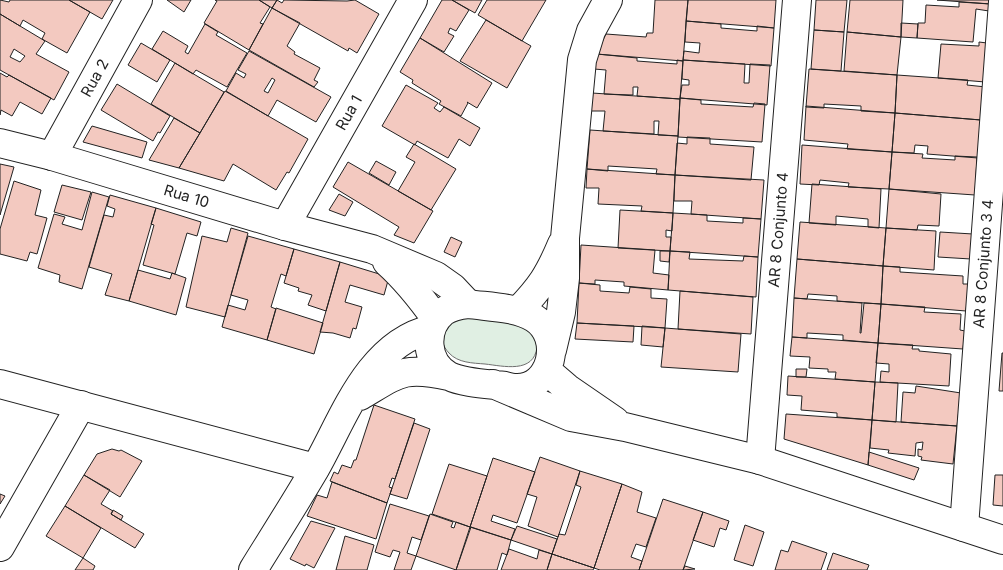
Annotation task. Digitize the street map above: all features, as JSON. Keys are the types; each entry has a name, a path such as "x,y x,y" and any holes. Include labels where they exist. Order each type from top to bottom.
{"street":[{"name":"Rua 2","path":"52,156 138,0"},
{"name":"Rua 1","path":"285,226 413,0"},
{"path":"352,400 398,373 415,370 518,388 532,384 543,375 549,360 561,312 566,278 565,238 582,60 591,31 608,0"},
{"name":"AR 8 Conjunto 4","path":"760,460 797,0"},
{"name":"AR 8 Conjunto 3 4","path":"964,527 1003,2"},
{"name":"Rua 10","path":"0,143 52,156 285,226 372,249 436,276 453,288 468,304"},
{"path":"518,311 544,282 565,238"},
{"name":"Rua 10","path":"372,249 404,278 433,324"},
{"path":"253,570 316,468 352,400 372,370 392,348 433,324 444,311 455,305 468,304 518,311 534,318 544,327 550,337 549,360 567,388 625,427"},
{"path":"433,324 428,344 431,356 438,368 449,376"},
{"path":"0,384 316,468"},
{"path":"493,384 571,417 625,427 760,460 1003,540"},
{"path":"0,547 81,405"}],"green space":[{"path":"468,307 536,332 537,347 535,356 524,365 509,367 466,362 457,359 443,344 442,328"}],"building":[{"path":"0,0 9,2 10,0 69,0 90,12 67,53 42,39 45,33 23,20 20,26 0,14"},
{"path":"69,0 113,0 102,19"},
{"path":"167,0 191,0 184,12"},
{"path":"215,0 259,0 270,7 260,23 263,24 249,50 204,23 217,1"},
{"path":"259,0 277,0 272,8"},
{"path":"277,0 282,3 284,0 355,0 379,14 357,53 349,48 348,51 272,8"},
{"path":"442,0 452,0 469,10 456,31 450,28 448,33 454,36 444,52 420,38"},
{"path":"452,0 482,0 475,13"},
{"path":"487,0 546,0 522,41 478,15"},
{"path":"655,0 688,0 683,61 596,54 606,34 646,37 647,33 653,33"},
{"path":"688,0 776,0 774,28 686,21"},
{"path":"816,0 847,0 844,32 814,30"},
{"path":"850,0 903,0 901,37 847,32"},
{"path":"937,0 991,0 991,4"},
{"path":"959,2 990,4 989,11 976,9 973,42 917,38 918,23 925,23 926,5 959,7"},
{"path":"272,8 300,23 287,46 295,52 294,54 320,68 314,80 318,82 314,87 249,50"},
{"path":"0,14 45,41 36,54 69,72 54,100 0,70","holes":["14,49 25,56 20,62 10,57"]},
{"path":"486,20 531,46 507,88 460,61"},
{"path":"686,21 721,24 721,28 757,31 757,26 774,28 771,66 683,60 684,51 699,53 700,43 685,42"},
{"path":"901,23 918,24 917,38 901,37"},
{"path":"205,24 218,32 216,35 247,53 227,87 196,70 193,74 152,49 163,31 188,46 185,52 188,54"},
{"path":"814,30 844,32 841,71 811,69"},
{"path":"847,32 901,37 897,75 844,71"},
{"path":"420,38 492,83 477,108 467,102 461,116 439,104 441,101 412,83 413,80 400,72"},
{"path":"979,42 987,43 985,82 938,78 941,44 979,46"},
{"path":"141,43 170,60 157,82 128,65"},
{"path":"249,51 331,97 316,122 277,100 268,116 226,91 236,73 244,78 246,74 238,70","holes":["272,78 275,80 268,93 264,91"]},
{"path":"597,54 637,58 637,61 677,64 677,60 683,61 680,99 637,96 638,87 633,87 633,95 604,94 606,70 594,69"},
{"path":"683,60 745,64 744,83 749,83 750,64 770,65 767,105 680,98 682,85 689,85 689,80 682,79"},
{"path":"175,63 224,92 200,133 151,104"},
{"path":"809,69 897,75 895,113 861,111 861,106 824,104 824,108 806,107"},
{"path":"0,73 7,77 9,75 51,98 42,114 20,102 12,116 1,110 0,115"},
{"path":"897,75 968,80 967,85 986,87 981,120 895,113"},
{"path":"117,84 170,116 153,141 101,110"},
{"path":"406,85 438,103 434,108 440,112 444,107 480,128 470,146 459,139 448,158 417,141 415,145 382,126"},
{"path":"225,91 308,139 289,173 287,172 276,190 233,164 224,181 179,168"},
{"path":"592,93 680,99 678,136 658,135 659,121 654,121 654,134 603,131 605,111 591,111"},
{"path":"680,98 701,100 701,104 753,107 754,103 765,104 762,142 678,137"},
{"path":"806,106 895,113 892,152 847,149 848,144 804,140"},
{"path":"895,113 981,120 978,158 927,154 928,146 915,145 914,153 892,152"},
{"path":"174,118 200,133 179,168 149,160"},
{"path":"92,126 147,142 142,158 83,142"},
{"path":"590,130 678,136 675,175 656,174 657,169 608,166 608,171 587,169"},
{"path":"687,137 710,138 710,144 754,147 751,180 675,175 677,143 687,144"},
{"path":"414,144 456,169 431,210 398,191 415,162 406,157"},
{"path":"802,145 892,152 889,189 848,187 849,183 820,180 819,185 800,184"},
{"path":"892,152 923,154 922,158 955,160 955,156 977,157 975,195 889,189"},
{"path":"376,161 396,172 389,185 369,173"},
{"path":"348,162 433,211 414,243 394,235 399,227 333,187"},
{"path":"0,164 14,167 0,215"},
{"path":"587,169 675,175 673,213 641,211 642,206 598,204 599,188 586,188"},
{"path":"675,175 764,180 761,219 691,214 692,201 674,201"},
{"path":"14,181 41,190 35,215 47,218 37,254 30,252 27,261 0,254 0,229"},
{"path":"812,184 881,189 879,228 868,227 868,219 836,216 836,225 809,223"},
{"path":"62,185 91,192 82,220 54,212"},
{"path":"889,189 941,194 939,226 918,225 917,230 886,228"},
{"path":"92,192 109,197 82,289 59,282 60,275 38,268 54,214 65,217 62,224 82,230"},
{"path":"339,194 353,202 345,216 329,210"},
{"path":"110,195 156,208 129,301 105,295 112,274 89,267 104,215 113,217 115,209 107,206"},
{"path":"156,208 201,222 197,236 187,233 175,274 143,265 154,225 151,224"},
{"path":"620,210 673,213 672,231 666,230 666,237 671,237 670,251 618,248"},
{"path":"673,213 707,215 707,221 743,223 743,218 761,219 758,257 670,251"},
{"path":"800,222 886,228 883,266 797,259"},
{"path":"231,228 248,233 225,317 186,307 202,236 227,242"},
{"path":"886,228 936,231 934,270 883,266"},
{"path":"940,232 973,234 971,259 938,257"},
{"path":"248,236 294,249 286,276 281,274 271,307 276,309 267,340 222,327 228,305 245,310 248,300 231,295"},
{"path":"451,237 462,242 455,257 444,252"},
{"path":"581,245 655,250 653,273 669,275 668,290 624,286 624,282 595,280 595,284 579,283"},
{"path":"294,249 340,262 326,311 308,305 312,295 298,291 299,288 284,283"},
{"path":"660,251 670,251 669,262 660,261"},
{"path":"670,251 690,252 689,259 743,261 744,256 758,257 756,297 668,290"},
{"path":"797,259 883,266 881,304 837,301 837,296 808,294 807,299 794,298"},
{"path":"340,262 389,277 384,295 350,285 345,302 362,307 356,329 353,328 350,338 333,333 320,332"},
{"path":"883,266 900,267 900,272 963,276 963,284 969,284 966,311 881,304"},
{"path":"138,270 170,279 172,273 186,278 176,315 129,301"},
{"path":"579,283 600,285 600,291 629,293 630,287 651,289 651,298 667,299 665,328 577,323"},
{"path":"680,291 753,297 751,334 678,329"},
{"path":"794,298 862,303 860,333 864,303 881,304 878,343 843,340 843,335 807,333 807,338 792,337"},
{"path":"881,304 925,307 924,312 961,314 960,330 965,331 963,349 878,343"},
{"path":"276,308 323,323 314,354 267,340"},
{"path":"577,323 634,326 633,342 575,339"},
{"path":"642,326 665,328 663,347 641,345"},
{"path":"665,328 741,334 738,372 661,367"},
{"path":"792,337 878,343 875,382 835,379 836,372 828,372 828,369 809,368 810,357 790,356"},
{"path":"878,343 913,345 912,349 919,349 919,351 951,354 949,386 880,382 881,371 889,372 889,364 876,363"},
{"path":"1002,353 1003,391 999,391"},
{"path":"796,369 807,369 806,377 796,377"},
{"path":"788,376 875,382 872,420 837,417 837,413 801,410 802,396 787,395"},
{"path":"875,382 898,383 896,422 872,420"},
{"path":"916,386 961,393 957,426 901,422 903,392 915,393"},
{"path":"374,405 415,419 395,479 392,478 389,487 392,488 387,503 330,481 334,472 338,474 342,465 351,468 354,460 356,460"},
{"path":"786,414 872,420 868,465 784,439"},
{"path":"872,420 957,426 953,464 921,460 922,457 918,456 918,449 922,450 923,442 916,443 915,456 888,453 889,450 870,448"},
{"path":"414,423 430,429 407,499 390,494"},
{"path":"112,449 121,450 142,461 120,497 84,475 97,454"},
{"path":"869,452 919,468 914,480 868,465"},
{"path":"540,457 580,471 558,537 528,526 537,497 527,494"},
{"path":"493,458 535,472 517,523 493,515 491,521 515,529 511,540 470,527"},
{"path":"449,464 487,476 470,527 432,514"},
{"path":"580,471 622,484 594,568 552,554 559,534 565,535 581,487 576,485"},
{"path":"84,475 110,490 101,504 113,511 111,514 144,534 135,548 65,506"},
{"path":"995,475 1003,475 1003,506 993,505"},
{"path":"332,482 387,503 376,539 307,516 317,495 327,498"},
{"path":"622,484 642,492 637,512 656,518 646,547 636,544 631,557 642,561 639,570 600,570 594,568"},
{"path":"0,494 5,496 0,504"},
{"path":"663,499 703,512 683,570 639,570"},
{"path":"390,504 429,516 421,540 412,537 407,553 416,556 411,570 394,570 400,552 393,550 390,557 375,552"},
{"path":"65,506 101,528 83,558 46,536"},
{"path":"113,510 123,516 121,520 111,514"},
{"path":"703,512 729,521 726,530 720,528 714,547 693,540"},
{"path":"430,514 453,522 451,527 454,528 456,522 470,527 456,570 416,556"},
{"path":"311,521 335,528 314,568 290,559"},
{"path":"745,525 764,532 753,566 734,560"},
{"path":"517,526 557,539 552,554 511,540"},
{"path":"471,527 511,540 507,555 502,553 497,570 456,570"},
{"path":"345,536 374,545 367,570 336,570"},
{"path":"792,541 827,553 821,570 775,570 781,550 788,552"},
{"path":"509,549 537,559 539,550 552,554 547,570 501,570"},
{"path":"833,553 869,565 867,570 827,570"},
{"path":"552,554 594,568 593,570 547,570"},
{"path":"83,558 95,566 93,570 75,570"},
{"path":"685,566 695,569 683,570"}]}
